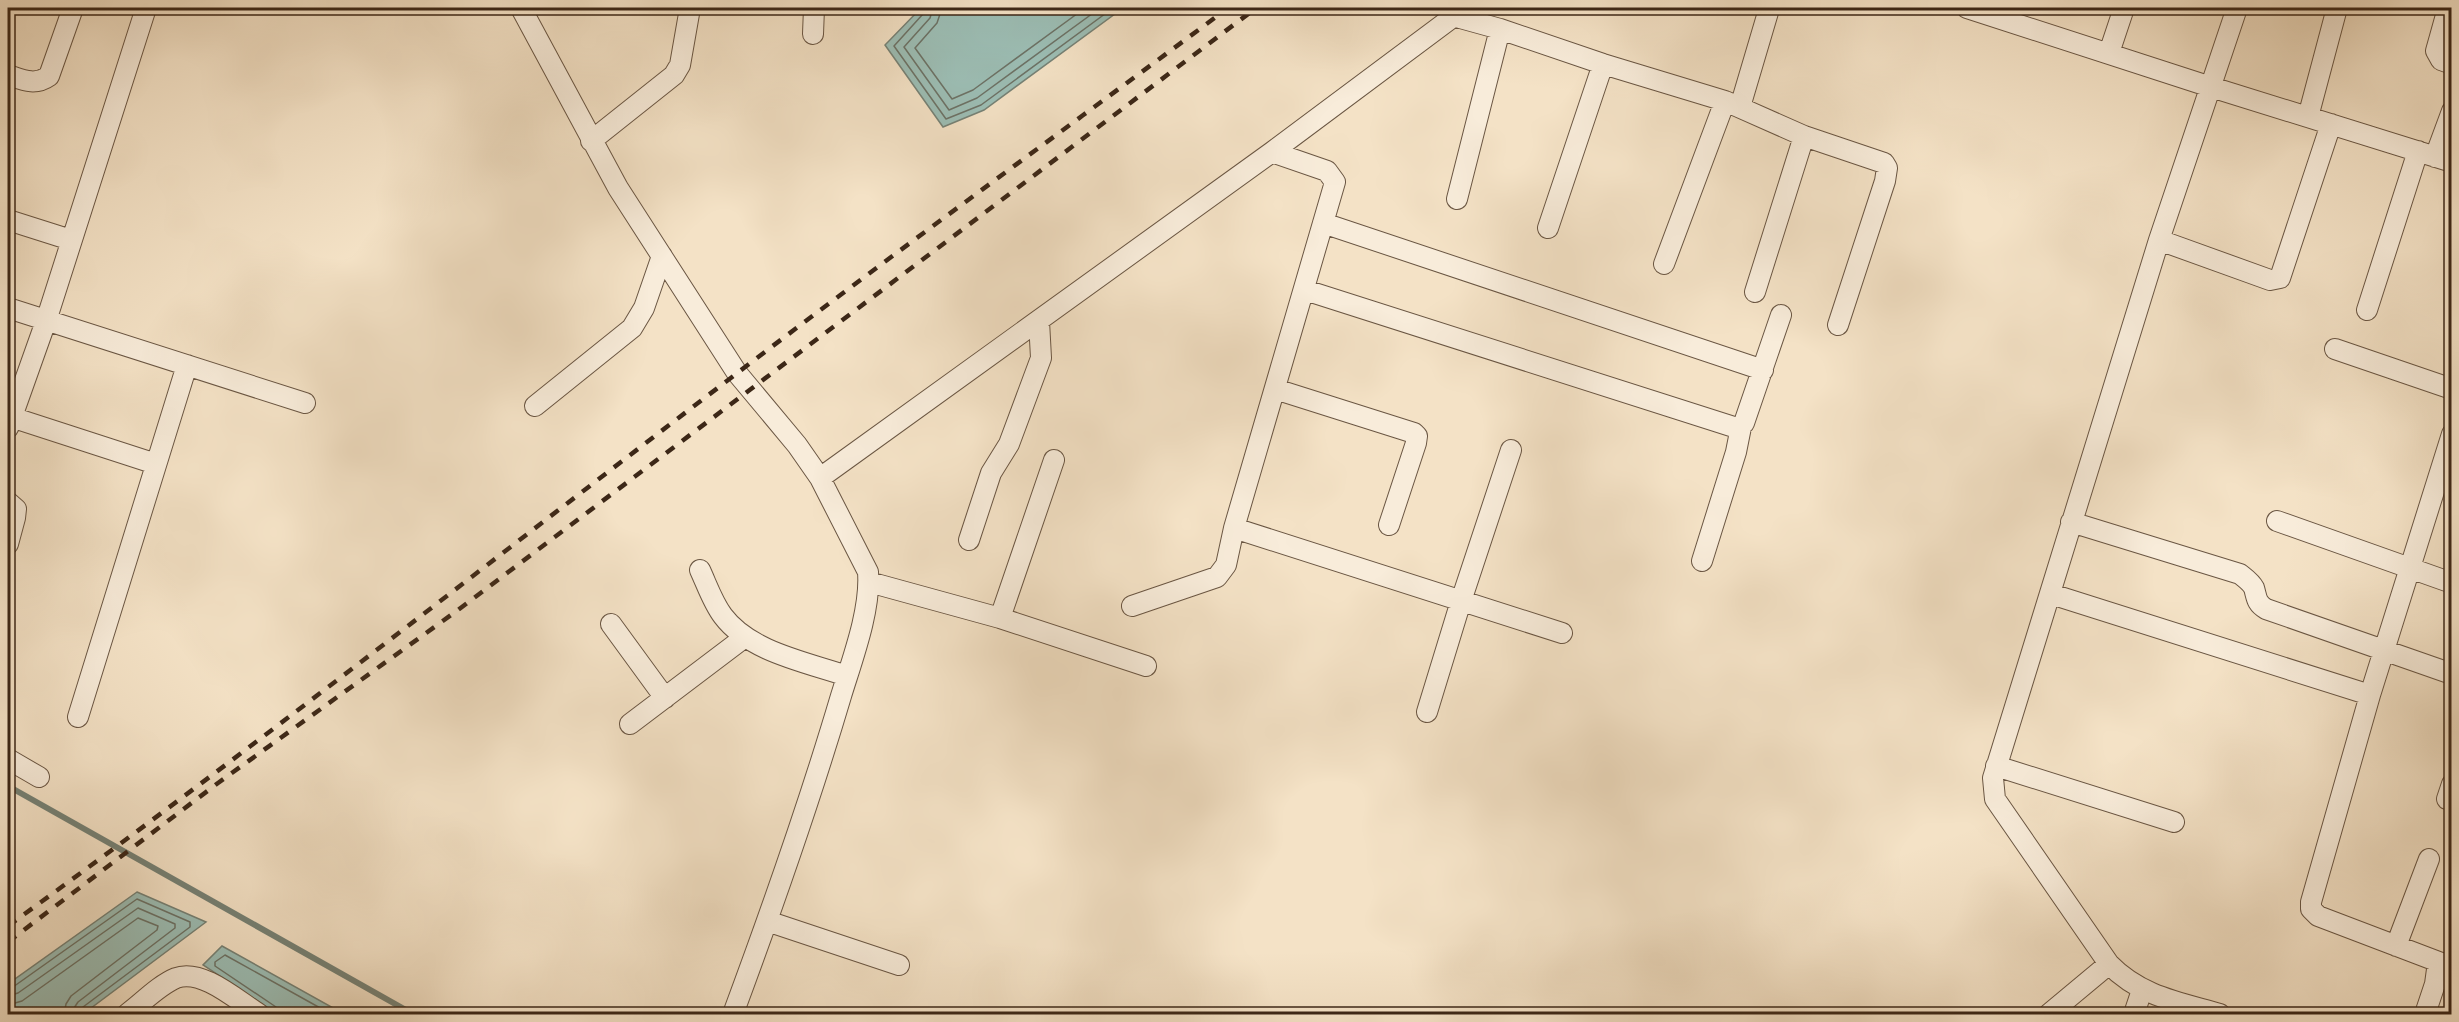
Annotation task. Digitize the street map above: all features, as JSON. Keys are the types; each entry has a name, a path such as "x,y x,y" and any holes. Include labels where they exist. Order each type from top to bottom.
{"street":[{"path":"8,75 30,82 42,81 49,76 73,8"},
{"path":"146,8 46,321 9,420 156,464"},
{"path":"521,8 618,188 737,373 797,445 820,478 865,563 869,582 862,623 847,676 819,771 733,1014"},
{"path":"591,141 674,75 680,65 690,8"},
{"path":"813,34 814,8"},
{"path":"1967,8 2435,156"},
{"path":"2109,53 2124,8"},
{"path":"2220,1014 2190,1010 2142,990 2122,977 2109,964 1995,799 1993,778 2052,594 2071,522 2159,240 2236,8"},
{"path":"2308,117 2337,8"},
{"path":"2448,8 2436,51 2441,60 2451,64"},
{"path":"1664,264 1732,104 1769,9"},
{"path":"820,478 1272,152 1459,12 1500,29 1603,64 1732,104 1804,136 1884,163 1887,168 1885,181 1838,325"},
{"path":"1457,199 1500,29"},
{"path":"1548,228 1603,64"},
{"path":"2367,310 2435,156 2451,111"},
{"path":"2159,240 2270,280 2280,278 2331,124"},
{"path":"1755,292 1804,136"},
{"path":"1132,606 1217,577 1226,565 1234,528 1335,182 1327,171 1272,152"},
{"path":"8,220 71,240"},
{"path":"1323,223 1763,370"},
{"path":"535,406 632,328 644,308 662,256"},
{"path":"1305,290 1731,427 1741,427"},
{"path":"8,308 305,403"},
{"path":"1702,561 1736,452 1741,427 1763,370 1780,315"},
{"path":"969,540 992,473 1009,444 1039,366 1042,346 1039,321"},
{"path":"2335,349 2451,389"},
{"path":"78,717 187,365"},
{"path":"1275,389 1414,433 1417,436 1389,525"},
{"path":"2425,1014 2435,984 2445,964 2318,916 2311,909 2311,902 2370,695 2451,434"},
{"path":"1427,712 1511,450"},
{"path":"1000,618 1054,460"},
{"path":"8,502 16,509 8,544"},
{"path":"2277,521 2451,582"},
{"path":"2071,522 2240,574 2253,587 2259,605 2451,674"},
{"path":"1234,528 1562,633"},
{"path":"700,570 721,614 745,637 771,650 847,676"},
{"path":"869,582 1000,618 1146,666"},
{"path":"2052,594 2370,695"},
{"path":"611,624 665,698"},
{"path":"630,724 745,637"},
{"path":"8,759 39,777"},
{"path":"1996,766 2174,822"},
{"path":"2396,946 2429,859"},
{"path":"767,921 899,965"},
{"path":"2049,1014 2109,964"},
{"path":"127,1014 174,979 184,975 207,980 259,1014"},
{"path":"2134,1014 2142,990"}],"water":[{"path":"921,8 1123,8 984,110 943,127 885,45"},
{"path":"137,892 206,922 83,1014 8,1014 8,984"},
{"path":"222,946 344,1014 277,1014 203,965"}],"waterway":[{"path":"8,786 413,1014"}],"railway":[{"path":"8,926 282,722 797,328 1228,8"},
{"path":"8,942 218,783 458,610 1256,8"}]}
